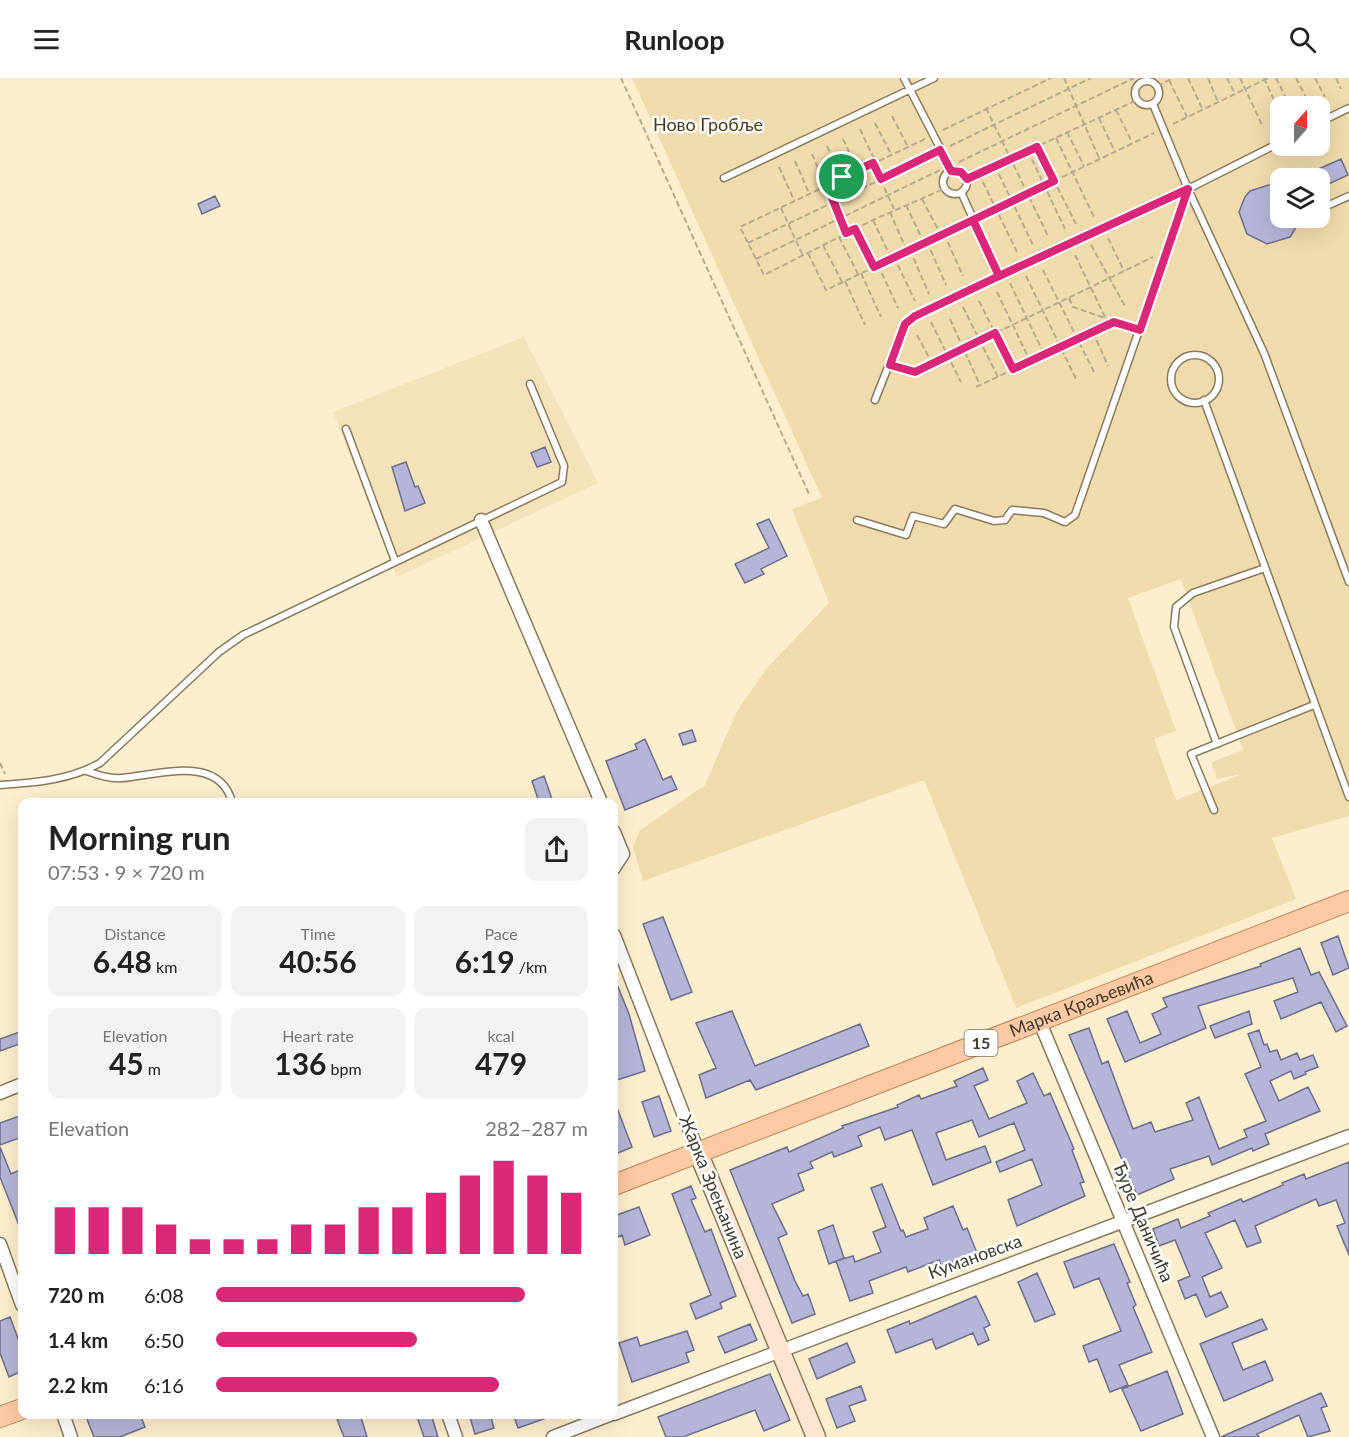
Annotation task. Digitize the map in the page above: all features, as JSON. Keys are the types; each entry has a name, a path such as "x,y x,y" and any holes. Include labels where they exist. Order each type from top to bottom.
{"main road":[{"name":"Марка Краљевића","path":"618,1183 1349,901"},
{"path":"0,1417 18,1410"}],"street":[{"path":"481,520 599,798"},
{"path":"618,842 623,854 618,862"},
{"name":"Жарка Зрењанина","path":"618,945 698,1152 816,1437"},
{"name":"Ђуре Даничића","path":"1039,1020 1213,1437"},
{"path":"0,1093 18,1086"},
{"name":"Кумановска","path":"618,1412 1349,1136"},
{"path":"0,1244 18,1294"},
{"path":"65,1419 70,1437"},
{"path":"450,1419 456,1437"},
{"name":"Кумановска","path":"553,1437 600,1419"}],"lane":[{"path":"903,78 951,171"},
{"path":"724,178 934,78"},
{"path":"1142,80 1157,86 1159,96 1153,104 1144,105 1137,100 1136,92 1142,80"},
{"path":"1153,104 1188,189 1264,353 1349,582"},
{"path":"1330,117 1349,108"},
{"path":"875,400 905,324 915,316 1188,189 1270,148"},
{"path":"951,171 961,172 967,179 965,189 961,192 952,193 946,188 945,176 951,171"},
{"path":"856,520 906,535 913,516 944,524 955,509 994,521 1005,520 1012,510 1044,513 1065,522 1075,515 1188,189"},
{"path":"961,192 999,276"},
{"path":"1330,205 1349,196"},
{"path":"1201,356 1216,368 1217,387 1204,400 1185,400 1174,389 1173,370 1183,358 1201,356"},
{"path":"0,785 67,777 86,771 100,763 219,652 243,635 562,482 564,466 530,384"},
{"path":"1204,400 1349,797"},
{"path":"346,429 396,561"},
{"path":"1217,744 1174,627 1176,607 1193,593 1265,568"},
{"path":"1214,810 1191,754 1314,705"},
{"path":"86,771 113,778 169,771 207,773 224,784 230,798"}],"path":[{"path":"621,78 810,494"},
{"path":"946,188 873,220 764,274 740,227 1051,78"},
{"path":"1064,78 1100,159"},
{"path":"748,243 1091,78"},
{"path":"1157,86 1173,78"},
{"path":"1188,78 1203,109"},
{"path":"1208,78 1218,102"},
{"path":"1227,78 1235,94"},
{"path":"1240,78 1263,127"},
{"path":"1276,78 1285,96"},
{"path":"1296,78 1305,96"},
{"path":"1315,78 1324,96"},
{"path":"1336,78 1341,89"},
{"path":"808,253 826,290 1265,79 1272,96"},
{"path":"1169,80 1187,117"},
{"path":"967,179 1137,100"},
{"path":"986,108 1048,236"},
{"path":"1116,110 1132,143"},
{"path":"892,116 908,147"},
{"path":"1099,118 1115,152"},
{"path":"875,123 891,154"},
{"path":"860,129 895,210"},
{"path":"1067,132 1084,166"},
{"path":"1056,138 1094,217"},
{"path":"843,139 858,170"},
{"path":"827,146 842,177"},
{"path":"1037,147 1076,224"},
{"path":"1028,151 1065,229"},
{"path":"812,154 846,233"},
{"path":"795,161 809,193"},
{"path":"995,166 1033,244"},
{"path":"779,167 795,201"},
{"path":"979,174 1017,252"},
{"path":"921,199 963,276"},
{"path":"906,205 946,285"},
{"path":"781,207 802,256"},
{"path":"890,212 929,294"},
{"path":"873,220 915,301"},
{"path":"855,229 874,267"},
{"path":"839,237 881,316"},
{"path":"1108,238 1124,272"},
{"path":"823,245 865,324"},
{"path":"1091,245 1126,308"},
{"path":"890,365 915,372 1110,279 1168,248"},
{"path":"1075,255 1106,319"},
{"path":"878,265 898,308"},
{"path":"1043,270 1094,372"},
{"path":"1026,276 1077,381"},
{"path":"1010,283 1044,355"},
{"path":"997,292 1030,361"},
{"path":"1069,298 1073,307 1140,330"},
{"path":"978,301 1013,369"},
{"path":"963,307 998,377"},
{"path":"950,319 978,386 1114,322"},
{"path":"930,322 960,382"},
{"path":"1093,332 1108,366"},
{"path":"917,335 932,363"}],"shaded area":[{"path":"524,337 598,483 397,577 333,412"}],"green space":[{"name":"Ново Гробље","path":"632,78 921,78 870,103 924,78 1349,78 1349,816 1272,838 1296,899 1016,1008 924,780 643,881 633,847 640,830 705,785 737,711 767,668 829,603 792,509 822,498","holes":["1181,579 1243,750 1211,762 1217,779 1242,774 1176,800 1154,739 1176,731 1128,598"]}],"building":[{"path":"1341,159 1348,175 1330,183 1330,168 1321,168"},
{"path":"1270,185 1270,228 1296,228 1290,237 1267,244 1247,234 1239,212 1250,191"},
{"path":"215,196 220,206 202,214 198,204"},
{"path":"545,447 551,462 537,467 531,453"},
{"path":"406,462 415,487 418,486 425,503 405,511 392,467"},
{"path":"769,519 787,556 761,569 764,574 745,583 735,564 769,548 757,524"},
{"path":"692,730 696,741 683,745 679,734"},
{"path":"645,739 663,780 671,776 677,789 625,810 606,761 637,749 635,744"},
{"path":"544,776 552,798 538,798 532,781"},
{"path":"663,917 692,992 671,1000 643,924"},
{"path":"1338,936 1349,968 1333,975 1321,943"},
{"path":"1300,948 1311,975 1319,972 1347,1026 1336,1032 1321,1002 1281,1019 1274,1001 1298,992 1293,978 1198,1006 1206,1028 1125,1062 1107,1019 1127,1011 1140,1043 1161,1034 1152,1014 1167,1007 1163,998 1261,966 1260,964"},
{"path":"618,987 629,1014 645,1071 618,1080"},
{"path":"732,1011 755,1066 860,1024 869,1046 756,1090 750,1080 706,1098 699,1075 716,1068 696,1023"},
{"path":"1249,1011 1252,1024 1215,1038 1210,1026"},
{"path":"1089,1028 1102,1064 1108,1061 1133,1129 1151,1122 1155,1132 1193,1120 1186,1103 1199,1097 1219,1149 1247,1137 1244,1130 1266,1121 1245,1074 1261,1067 1248,1034 1259,1030 1264,1045 1267,1044 1270,1052 1277,1050 1281,1060 1297,1053 1300,1060 1313,1055 1318,1067 1294,1079 1291,1071 1270,1081 1279,1101 1308,1087 1320,1111 1265,1134 1269,1144 1253,1151 1252,1148 1212,1165 1209,1156 1170,1169 1174,1179 1137,1195 1069,1035"},
{"path":"18,1032 18,1044 0,1051 0,1039"},
{"path":"983,1068 988,1080 974,1086 989,1119 1027,1103 1017,1081 1033,1073 1044,1096 1050,1093 1074,1149 1072,1150 1084,1182 1080,1183 1085,1196 1017,1226 1008,1200 1042,1185 1032,1159 1000,1172 996,1162 1025,1150 1014,1123 979,1137 972,1120 936,1133 946,1160 985,1146 991,1162 933,1185 912,1130 885,1140 880,1127 858,1136 862,1146 834,1157 832,1152 810,1162 813,1168 798,1174 804,1190 772,1204 787,1234 778,1238 795,1281 803,1296 808,1294 815,1314 792,1323 730,1170 787,1147 789,1152 843,1128 842,1126 898,1107 897,1105 919,1095 921,1099 957,1086 954,1081"},
{"path":"659,1096 671,1131 654,1137 642,1102"},
{"path":"618,1110 632,1147 618,1153"},
{"path":"18,1116 18,1138 0,1145 0,1123"},
{"path":"0,1147 11,1174 18,1171 18,1223 0,1177"},
{"path":"1349,1162 1349,1255 1337,1226 1345,1223 1336,1200 1319,1206 1316,1199 1255,1226 1261,1242 1247,1247 1235,1220 1205,1233 1222,1268 1202,1277 1210,1297 1221,1292 1228,1307 1206,1317 1196,1294 1185,1299 1178,1281 1190,1276 1175,1240 1159,1246 1153,1229 1178,1219 1181,1228 1210,1216 1208,1213 1241,1199 1243,1202 1304,1174 1306,1179"},
{"path":"882,1184 901,1231 903,1230 906,1237 928,1229 924,1218 953,1206 963,1230 967,1228 977,1253 941,1266 939,1260 908,1272 906,1267 869,1281 873,1293 850,1301 836,1261 853,1256 855,1262 881,1252 873,1232 886,1227 871,1188"},
{"path":"691,1186 696,1198 691,1200 705,1232 711,1229 736,1296 720,1303 722,1308 696,1319 690,1304 711,1295 672,1194"},
{"path":"639,1207 650,1235 625,1245 622,1235 618,1237 618,1215"},
{"path":"833,1225 844,1258 829,1264 818,1231"},
{"path":"1114,1244 1130,1282 1127,1283 1136,1305 1133,1307 1152,1352 1119,1365 1128,1385 1110,1392 1097,1359 1089,1362 1083,1346 1121,1331 1099,1278 1074,1288 1064,1262"},
{"path":"1037,1273 1055,1314 1035,1322 1018,1282"},
{"path":"976,1296 990,1325 984,1328 989,1340 978,1345 973,1333 936,1349 932,1339 896,1353 887,1330 909,1321 910,1324"},
{"path":"10,1317 18,1338 18,1373 9,1377 0,1353 0,1321"},
{"path":"1262,1319 1267,1329 1232,1343 1243,1370 1265,1361 1273,1380 1224,1401 1200,1344"},
{"path":"750,1324 757,1340 725,1353 718,1337"},
{"path":"687,1331 694,1350 686,1353 689,1362 632,1382 619,1343 637,1337 640,1346"},
{"path":"847,1343 855,1362 817,1379 809,1359"},
{"path":"1167,1371 1183,1414 1141,1431 1122,1389"},
{"path":"770,1374 790,1420 764,1431 755,1410 683,1437 666,1437 658,1417"},
{"path":"861,1386 866,1400 849,1406 855,1421 837,1428 826,1399"},
{"path":"1321,1393 1327,1406 1321,1408 1330,1431 1308,1437 1299,1415 1257,1434 1259,1437 1221,1437"},
{"path":"87,1419 142,1419 145,1427 120,1437 94,1437"},
{"path":"337,1419 362,1419 367,1437 344,1437"},
{"path":"418,1419 433,1419 438,1437 424,1437"},
{"path":"470,1419 491,1419 494,1428 475,1434"},
{"path":"515,1419 544,1419 518,1428"}],"route":[{"path":"842,177 827,185 846,233 855,229 874,267 973,220 999,276 915,316 905,324 890,365 915,372 995,333 1013,369 1114,322 1140,330 1188,189 999,276 973,220 1054,181 1037,147 967,179 961,172 951,171 940,150 881,179 873,163 842,177"}]}
